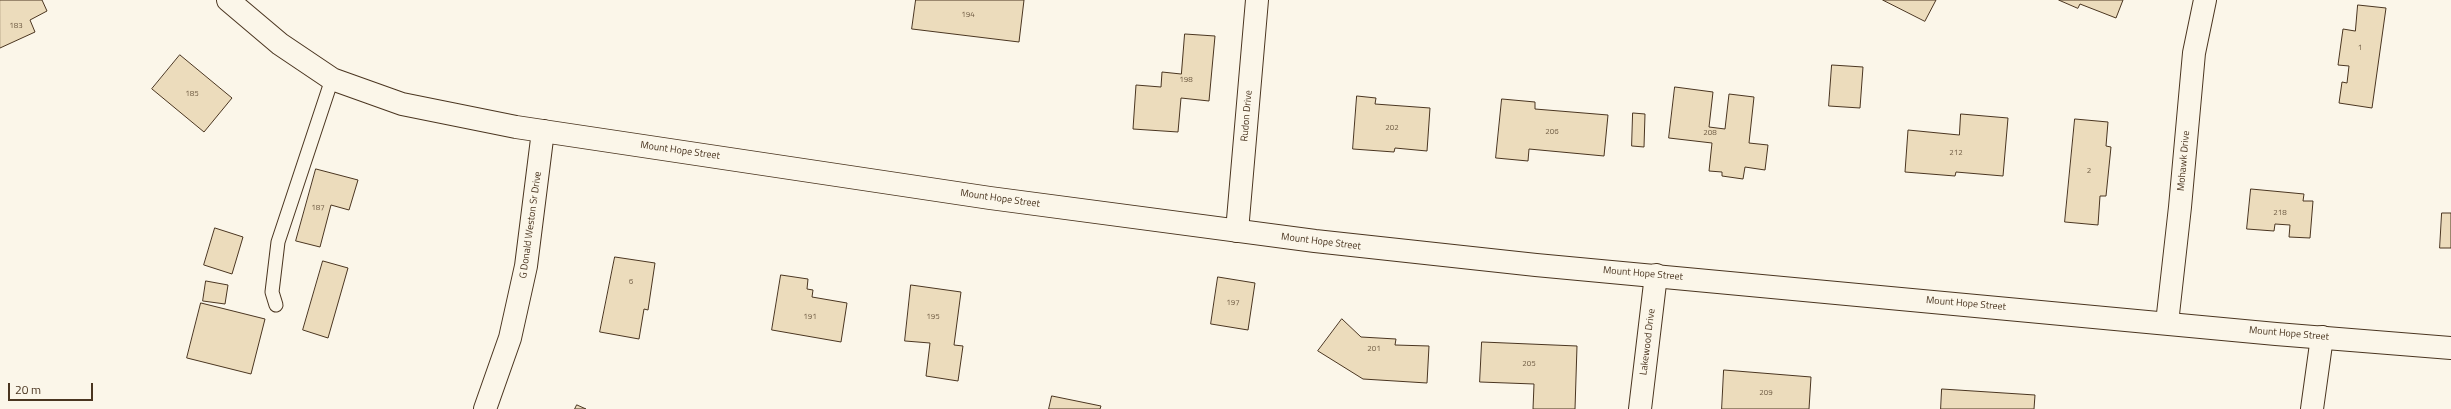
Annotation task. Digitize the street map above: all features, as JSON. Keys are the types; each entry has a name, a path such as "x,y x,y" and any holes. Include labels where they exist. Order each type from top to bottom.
{"street":[{"name":"Mount Hope Street","path":"228,0 280,44 332,79 402,104 543,131 990,198 1237,231 1528,264 2451,348"},
{"name":"Rudon Drive","path":"1237,231 1257,0"},
{"name":"Mohawk Drive","path":"2167,323 2180,207 2194,53 2205,0"},
{"name":"G Donald Weston Sr Drive","path":"485,409 510,338 526,266 543,131"},
{"name":"Lakewood Drive","path":"1640,409 1656,275"},
{"path":"2312,409 2322,337"}],"lane":[{"path":"276,305 272,292 278,242 332,79"}],"building":[{"path":"0,0 42,0 47,11 30,20 35,32 0,48"},
{"path":"916,0 1024,0 1019,42 912,29"},
{"path":"1883,0 1936,0 1925,21"},
{"path":"2059,0 2123,0 2116,18 2080,4 2078,8"},
{"path":"2358,5 2386,8 2372,108 2339,103 2342,82 2347,83 2349,66 2338,65 2343,29 2355,31"},
{"path":"1185,34 1215,36 1209,101 1181,98 1178,132 1133,129 1136,85 1161,87 1162,72 1181,74"},
{"path":"180,55 232,98 204,132 152,89"},
{"path":"1832,65 1863,67 1860,108 1829,106"},
{"path":"1675,87 1713,92 1709,127 1725,129 1729,94 1754,97 1749,143 1768,145 1765,170 1745,167 1743,179 1722,176 1722,172 1709,171 1712,143 1669,138"},
{"path":"1357,96 1376,98 1375,104 1430,108 1427,151 1395,148 1394,152 1353,149"},
{"path":"1502,99 1535,102 1535,109 1608,115 1604,156 1529,149 1528,161 1496,158"},
{"path":"1633,113 1645,114 1644,147 1632,146"},
{"path":"1961,114 2008,118 2003,176 1956,172 1955,176 1905,172 1908,130 1959,135"},
{"path":"2075,119 2108,122 2106,146 2111,147 2106,196 2100,196 2098,225 2065,222"},
{"path":"316,169 358,180 349,210 331,205 320,247 296,241"},
{"path":"2251,189 2304,194 2303,201 2313,201 2310,238 2289,237 2290,225 2275,224 2274,231 2247,229"},
{"path":"2442,213 2451,213 2451,248 2440,248"},
{"path":"215,228 243,237 232,274 204,265"},
{"path":"615,257 655,263 648,310 644,309 639,339 600,332"},
{"path":"323,261 348,268 328,338 303,330"},
{"path":"781,275 808,279 807,289 813,290 812,297 847,303 841,342 772,330"},
{"path":"1218,277 1255,283 1248,330 1211,324"},
{"path":"206,281 228,285 225,304 203,301"},
{"path":"911,285 961,292 954,345 963,346 958,381 926,376 930,343 905,341"},
{"path":"201,303 265,319 251,374 187,358"},
{"path":"1342,319 1361,337 1396,339 1395,345 1429,346 1427,383 1363,379 1318,351"},
{"path":"1482,342 1577,346 1575,409 1533,409 1534,384 1480,382"},
{"path":"1724,370 1811,377 1809,409 1722,409"},
{"path":"1942,389 2035,395 2034,409 1941,409"},
{"path":"1052,396 1101,406 1100,409 1049,409"},
{"path":"577,405 586,409 575,409"}]}
